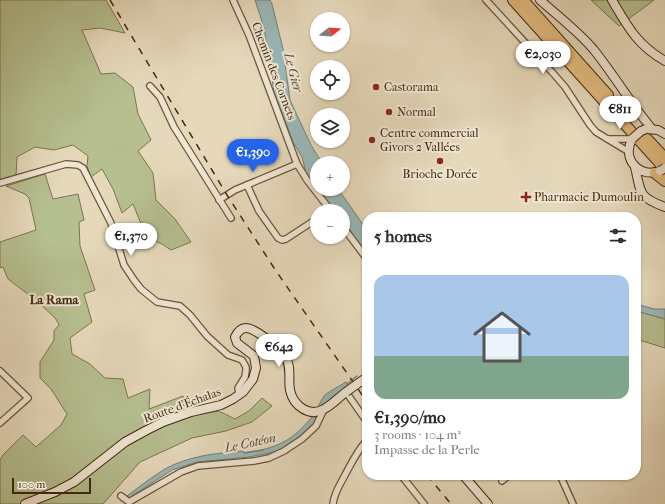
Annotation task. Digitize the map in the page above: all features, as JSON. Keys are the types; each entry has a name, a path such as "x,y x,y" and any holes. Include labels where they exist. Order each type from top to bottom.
{"highway":[{"path":"513,0 659,171 665,181"},
{"path":"523,0 665,158"}],"street":[{"name":"Chemin des Cornets","path":"233,0 249,35 297,164 325,204"},
{"path":"486,0 561,82 596,132 628,152"},
{"path":"540,0 575,30 594,50 637,111 645,128"},
{"path":"612,0 627,26 639,42 652,54 665,61"},
{"path":"150,86 160,97 174,127 230,218"},
{"path":"637,111 645,128"},
{"path":"659,171 640,170 635,167 631,162 628,152 632,139 645,128 658,130 665,134"},
{"path":"607,139 632,139"},
{"path":"0,183 66,164 78,165 83,168 111,223 124,265 141,289 160,303 182,307 207,336 228,355 242,360 246,370 245,377 238,388 239,394"},
{"path":"220,200 235,190 297,164"},
{"path":"635,167 641,192 649,200 665,206"},
{"path":"639,185 644,176 659,171"},
{"path":"247,185 259,211 278,238 282,240 286,239 310,223"},
{"path":"350,236 362,252"},
{"name":"Route d'Échalas","path":"25,504 55,492 74,482 125,442 147,430 192,412 221,405 249,386 256,373 256,362 254,356 237,343 235,337 237,332 242,329 246,328 260,334 286,357 289,369 290,390 293,399 299,406 307,411 313,412 324,409"},
{"path":"0,371 28,398 0,423"},
{"path":"121,496 129,502 181,472 198,466 254,461 269,458 284,451 316,426 324,409 362,381"},
{"path":"346,392 362,415"},
{"path":"333,504 334,496 352,461 362,446"},
{"path":"405,480 424,504"},
{"path":"467,480 488,504"},
{"path":"562,480 574,504"}],"green space":[{"path":"0,0 106,0 125,33 100,28 82,30 101,74 115,73 133,87 138,114 151,140 138,151 153,173 156,200 175,219 191,242 171,250 151,239 142,226 133,204 122,213 113,189 102,169 91,177 87,166 88,156 73,145 54,150 35,147 17,157 16,176 0,180"},
{"path":"591,0 654,0 619,26"},
{"path":"45,174 53,199 78,194 84,220 79,222 80,246 95,290 84,294 92,322 70,338 72,354 90,364 105,378 123,379 128,398 150,389 149,409 183,396 184,406 188,417 219,411 235,419 249,411 262,398 272,406 252,422 226,431 192,438 140,462 103,504 0,504 0,460 3,455 23,435 36,447 61,425 67,414 51,389 40,378 40,362 54,340 54,331 59,325 56,319 37,301 8,279 3,267 0,268 0,242 36,230 29,198 25,194 6,186"},
{"path":"641,312 665,319 665,348 641,341"}],"water":[{"path":"255,0 270,0 272,4 283,49 290,100 310,143 310,148 313,148 318,156 310,156 310,178 306,173 302,157 293,142 274,92 264,28"},
{"path":"323,196 343,196 349,204 329,204"},
{"path":"350,206 362,223 362,249 350,233"},
{"path":"641,305 654,309 665,309 665,319 641,312"},
{"path":"346,382 349,386 331,399 325,407 316,410 324,396"},
{"path":"312,417 319,417 307,432 283,449 249,457 197,462 172,470 129,498 127,496 165,469 183,461 223,453 243,451 245,453 275,446 290,438"}],"waterway":[{"name":"Le Cotéon","path":"347,384 357,376"},
{"name":"Le Cotéon","path":"244,453 263,450"}],"railway":[{"path":"110,0 227,195 276,271 362,395"},
{"path":"431,480 451,504"}],"place":[{"name":"Castorama","path":"376,87"},
{"name":"Normal","path":"389,112"},
{"name":"Centre commercial Givors 2 Vallées","path":"372,140"},
{"name":"Brioche Dorée","path":"440,161"},
{"name":"Pharmacie Dumoulin","path":"526,197"}],"district":[{"name":"La Rama","path":"54,299"}],"water label":[{"name":"Le Gier","path":"294,72"}]}
